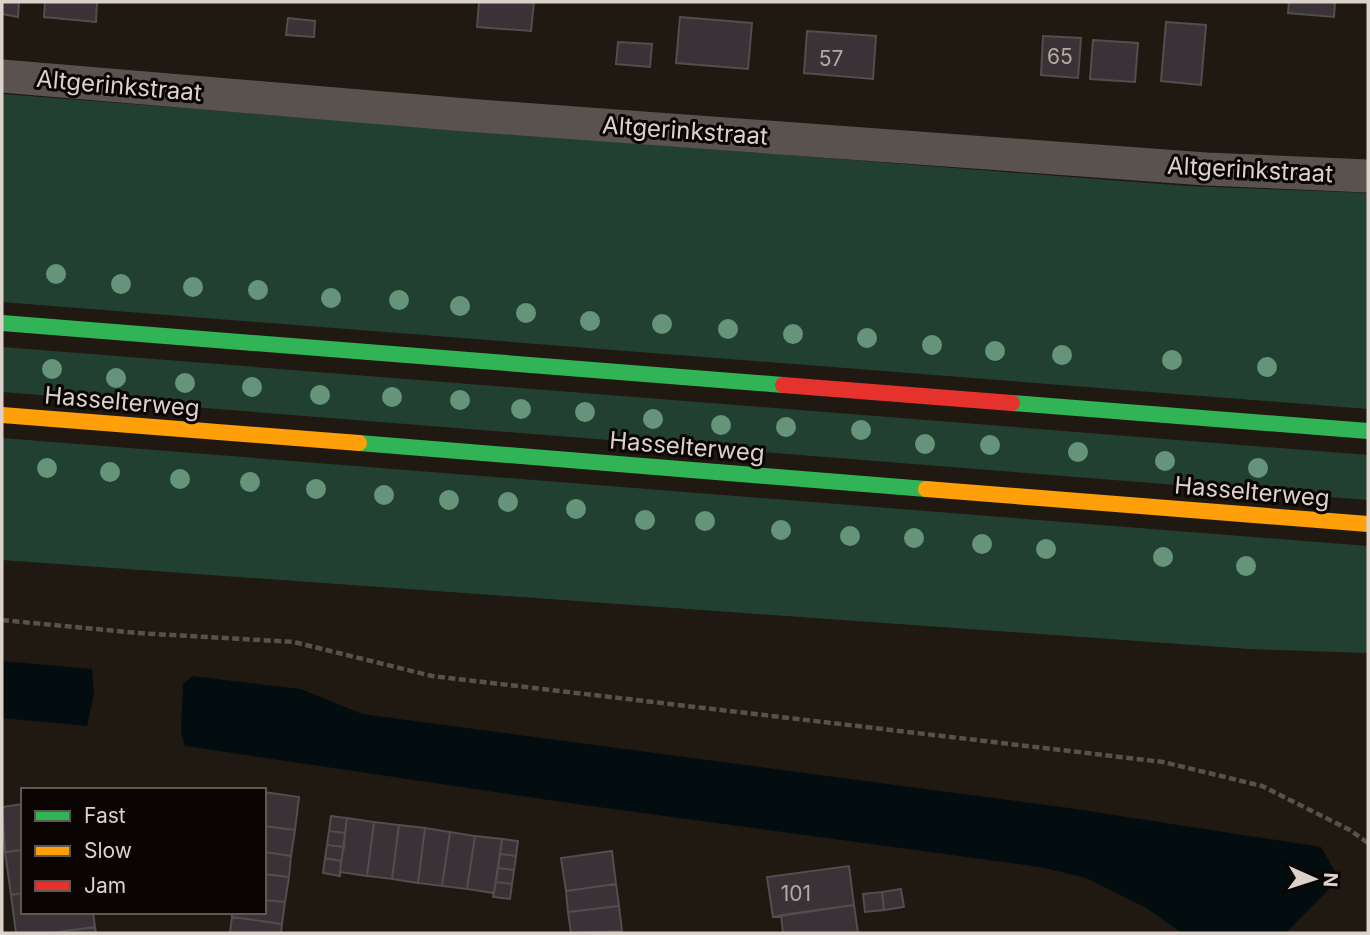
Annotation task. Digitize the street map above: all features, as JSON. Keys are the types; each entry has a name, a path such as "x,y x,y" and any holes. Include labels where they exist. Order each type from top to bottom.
{"main road":[{"path":"2,323 1368,431"},
{"name":"Hasselterweg","path":"2,415 1368,524"}],"street":[{"name":"Altgerinkstraat","path":"2,76 467,115 1192,168 1368,176"}],"path":[{"path":"2,620 137,633 294,642 432,676 1163,762 1262,786 1350,830 1368,843"}],"green space":[{"path":"2,94 1187,186 1368,193 1368,409 2,302"},
{"path":"2,347 1368,455 1368,500 2,392"},
{"path":"2,438 1368,546 1368,653 1249,649 2,560"}],"shaded area":[{"path":"2,661 92,669 94,694 87,726 2,718"},
{"path":"192,676 301,689 362,714 1069,808 1321,847 1337,875 1329,889 1286,933 1182,933 1146,908 1086,878 1040,867 569,803 185,746 181,733 183,684"}],"building":[{"path":"2,2 19,2 18,17 2,14"},
{"path":"45,2 97,2 96,22 44,17"},
{"path":"479,2 534,2 531,31 477,27"},
{"path":"1289,2 1335,2 1334,17 1288,13"},
{"path":"680,17 752,23 748,69 676,63"},
{"path":"288,18 315,21 314,37 286,35"},
{"path":"1166,22 1206,25 1201,85 1161,81"},
{"path":"807,31 876,36 873,79 804,73"},
{"path":"1043,36 1081,38 1078,78 1041,75"},
{"path":"1093,40 1138,43 1135,82 1090,79"},
{"path":"618,42 652,44 650,67 616,64"},
{"path":"266,792 299,797 295,830 266,826"},
{"path":"21,804 21,850 5,852 2,807"},
{"path":"331,816 347,818 345,833 329,831"},
{"path":"347,818 374,822 367,876 340,872"},
{"path":"374,822 399,825 392,879 367,876"},
{"path":"399,825 425,828 418,883 392,879"},
{"path":"266,826 295,830 291,856 266,852"},
{"path":"425,828 450,832 442,886 418,883"},
{"path":"329,831 345,833 344,847 327,845"},
{"path":"450,832 475,836 467,889 442,886"},
{"path":"475,836 502,839 494,893 467,889"},
{"path":"502,839 518,841 516,856 500,854"},
{"path":"327,845 344,847 341,861 325,858"},
{"path":"21,850 21,893 11,895 5,852"},
{"path":"612,851 616,884 566,891 561,858"},
{"path":"266,852 291,856 289,877 266,874"},
{"path":"500,854 516,856 514,870 498,868"},
{"path":"325,858 341,861 340,876 323,873"},
{"path":"849,866 854,905 773,917 767,877"},
{"path":"498,868 514,870 512,884 496,882"},
{"path":"266,874 289,877 285,902 266,900"},
{"path":"496,882 512,884 510,899 493,897"},
{"path":"616,884 619,906 568,912 566,891"},
{"path":"901,889 904,907 884,910 882,892"},
{"path":"882,892 884,910 865,912 863,894"},
{"path":"21,893 21,914 93,914 95,927 50,933 16,933 11,895"},
{"path":"266,900 285,902 282,924 232,917 232,914 266,914"},
{"path":"854,905 858,933 783,933 781,915"},
{"path":"619,906 622,931 571,933 568,912"},
{"path":"232,917 282,924 281,933 230,933"},
{"path":"95,927 96,933 50,933"}],"traffic: fast":[{"path":"2,323 783,385"},
{"path":"1012,403 1368,431"},
{"path":"359,443 926,489"}],"traffic: slow":[{"path":"2,415 359,443"},
{"path":"926,489 1368,524"}],"traffic: jam":[{"path":"783,385 1012,403"}]}
